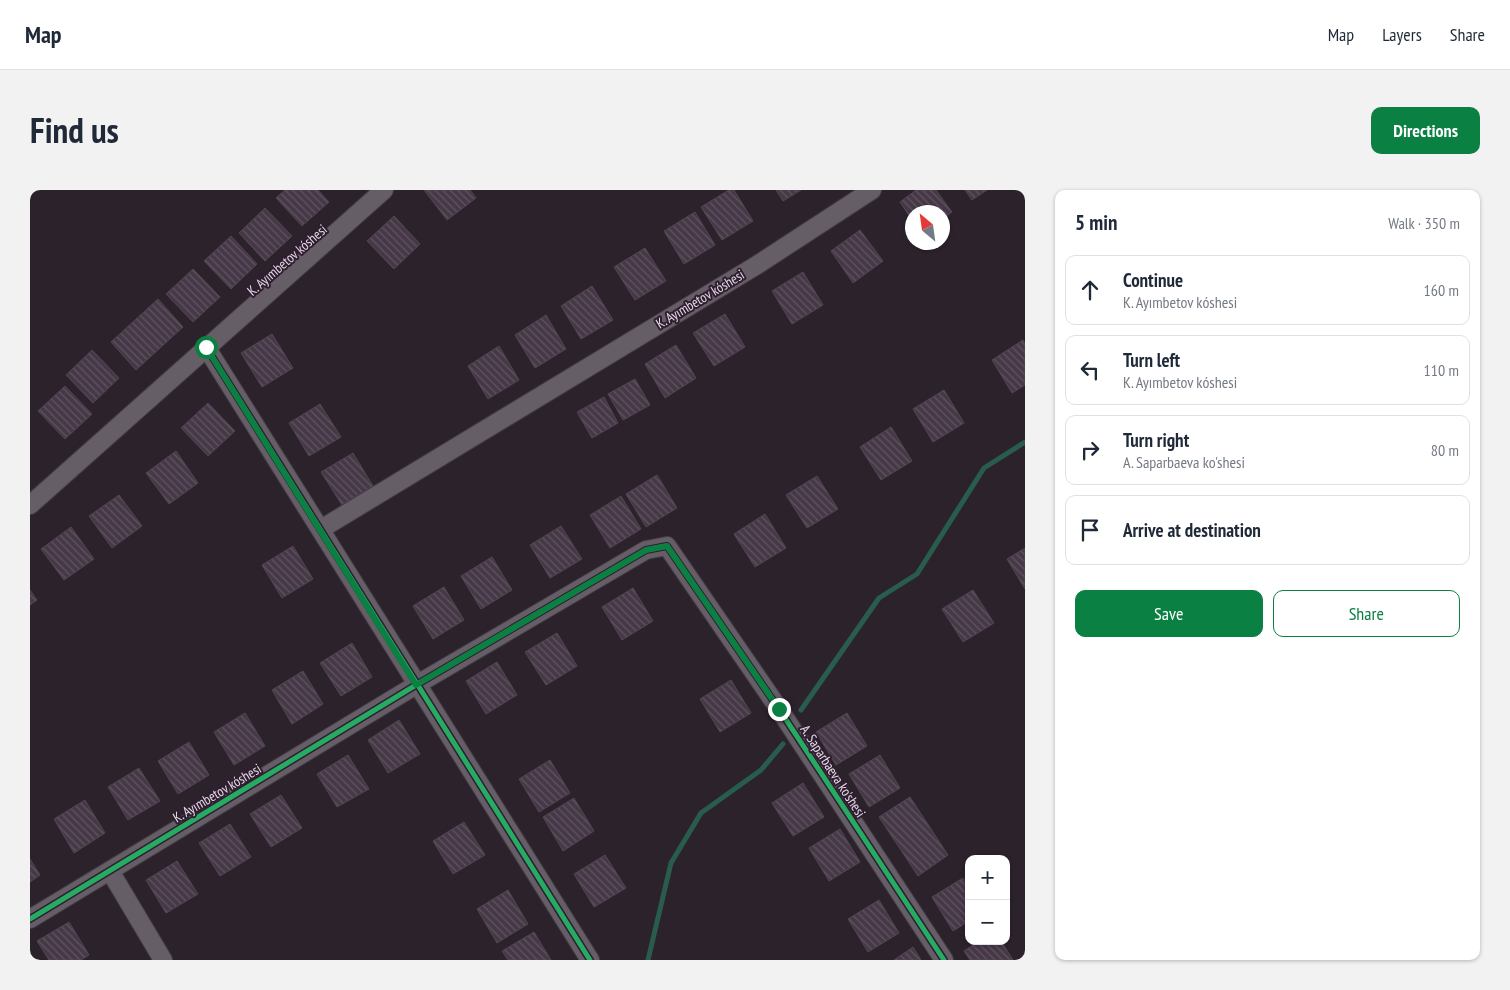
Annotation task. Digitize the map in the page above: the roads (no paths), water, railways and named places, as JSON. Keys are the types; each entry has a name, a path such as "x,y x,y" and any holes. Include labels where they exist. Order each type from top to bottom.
{"street":[{"name":"K. Ayımbetov kóshesi","path":"30,505 384,190"},
{"name":"K. Ayımbetov kóshesi","path":"321,529 757,265 872,190"},
{"path":"206,347 590,960"},
{"name":"K. Ayımbetov kóshesi","path":"30,919 416,685 646,550 667,546"},
{"name":"A. Saparbaeva ko'shesi","path":"667,546 779,709 944,960"},
{"path":"110,871 163,960"}],"waterway":[{"path":"801,710 879,598 917,574 984,468 1025,442"},
{"path":"648,960 671,863 701,813 761,770 783,744"}]}
